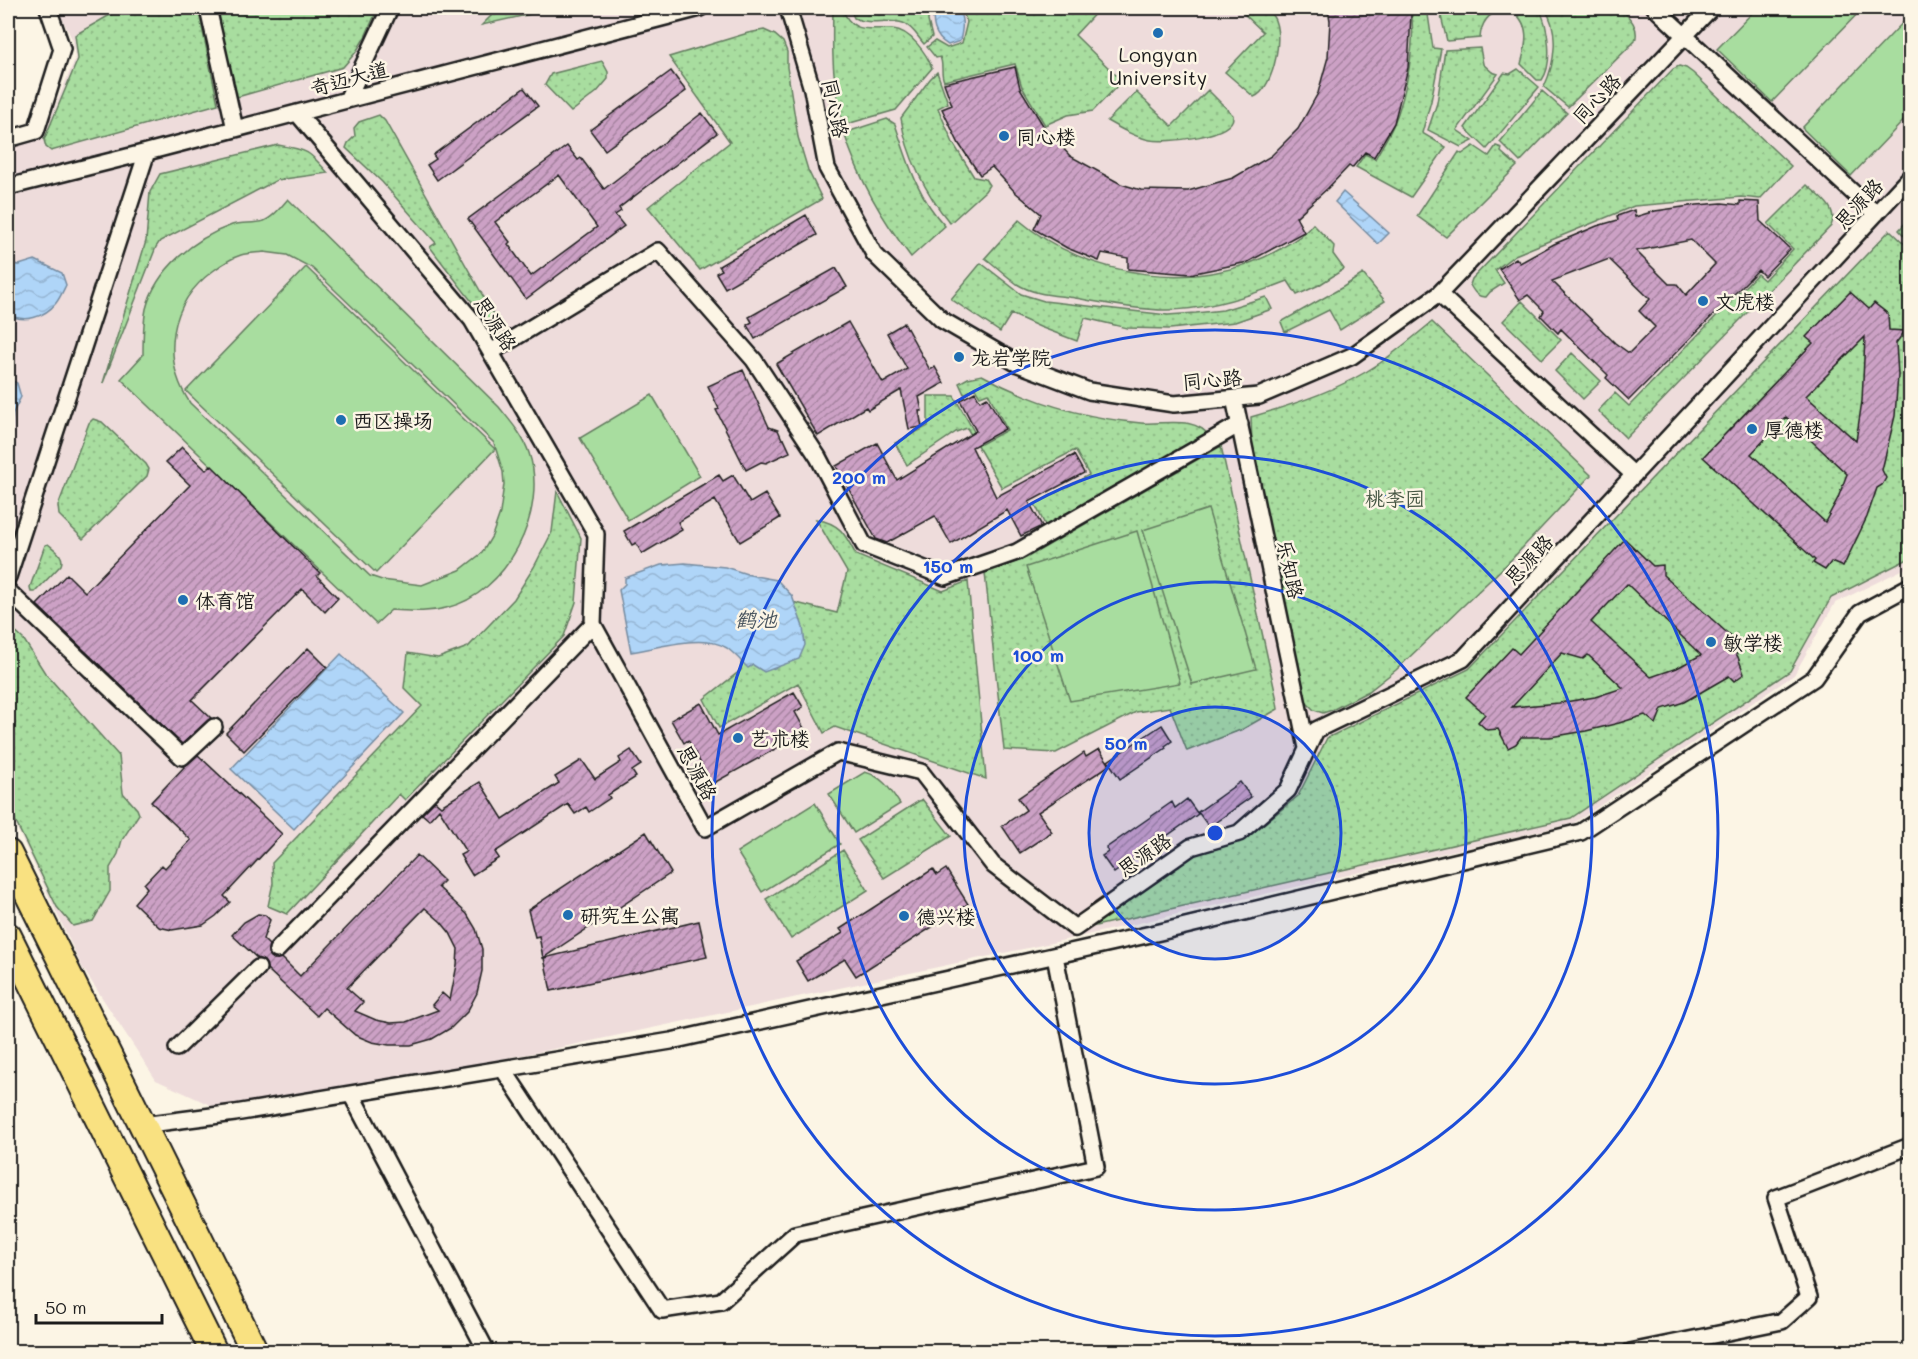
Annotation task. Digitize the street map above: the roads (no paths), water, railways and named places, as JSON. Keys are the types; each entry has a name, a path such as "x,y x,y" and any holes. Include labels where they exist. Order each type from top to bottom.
{"highway":[{"path":"8,853 255,1352"},
{"path":"8,936 214,1352"}],"street":[{"path":"8,139 36,131 62,49 48,8"},
{"path":"208,8 234,129"},
{"path":"347,100 390,8"},
{"name":"奇迈大道","path":"8,187 700,8"},
{"name":"同心路","path":"788,8 812,89 827,168 874,254 942,320 1018,364 1089,391 1174,404 1259,396 1352,356 1439,294 1710,8"},
{"path":"1655,8 1876,214"},
{"name":"思源路","path":"297,113 472,320 596,534 593,624 705,828 838,752 921,772 993,865 1075,928 1191,847 1239,833 1288,789 1316,729 1463,659 1911,177"},
{"path":"8,577 147,152"},
{"path":"491,352 658,251 754,360 818,457 864,545 945,578 1017,552 1239,424"},
{"path":"1439,294 1634,475"},
{"name":"乐知路","path":"1234,398 1307,748"},
{"path":"142,1125 235,1113 670,1041 1054,956 1581,832 1814,678 1860,613 1911,586"},
{"path":"8,591 182,757 214,727"},
{"path":"277,950 593,624"},
{"path":"503,1068 662,1310 721,1301 795,1234 1096,1167 1054,956"},
{"path":"177,1048 258,968"},
{"path":"351,1094 487,1352"},
{"path":"1630,1352 1782,1321 1809,1297 1776,1198 1911,1146"}],"water":[{"path":"935,8 958,8 962,24 960,41 948,45 943,42 934,24"},
{"path":"1343,192 1389,233 1378,244 1335,202"},
{"path":"35,260 62,273 66,285 57,301 46,312 34,318 14,317 8,314 8,263 19,265"},
{"path":"8,379 17,383 21,397 13,413 11,433 8,437"},
{"name":"鹤池","path":"685,563 725,567 777,580 792,596 803,627 805,645 799,659 764,672 753,665 748,668 727,648 706,642 680,643 631,652 619,590 625,584 625,578 661,565"},
{"path":"341,654 404,713 294,829 231,769"}],"place":[{"name":"Longyan University","path":"1158,33"},
{"name":"同心楼","path":"1004,136"},
{"name":"文虎楼","path":"1703,301"},
{"name":"龙岩学院","path":"959,357"},
{"name":"西区操场","path":"341,420"},
{"name":"厚德楼","path":"1752,429"},
{"name":"体育馆","path":"183,600"},
{"name":"敏学楼","path":"1711,642"},
{"name":"艺术楼","path":"738,738"},
{"name":"研究生公寓","path":"568,915"},
{"name":"德兴楼","path":"904,916"}],"park label":[{"name":"桃李园","path":"1395,498"}]}
